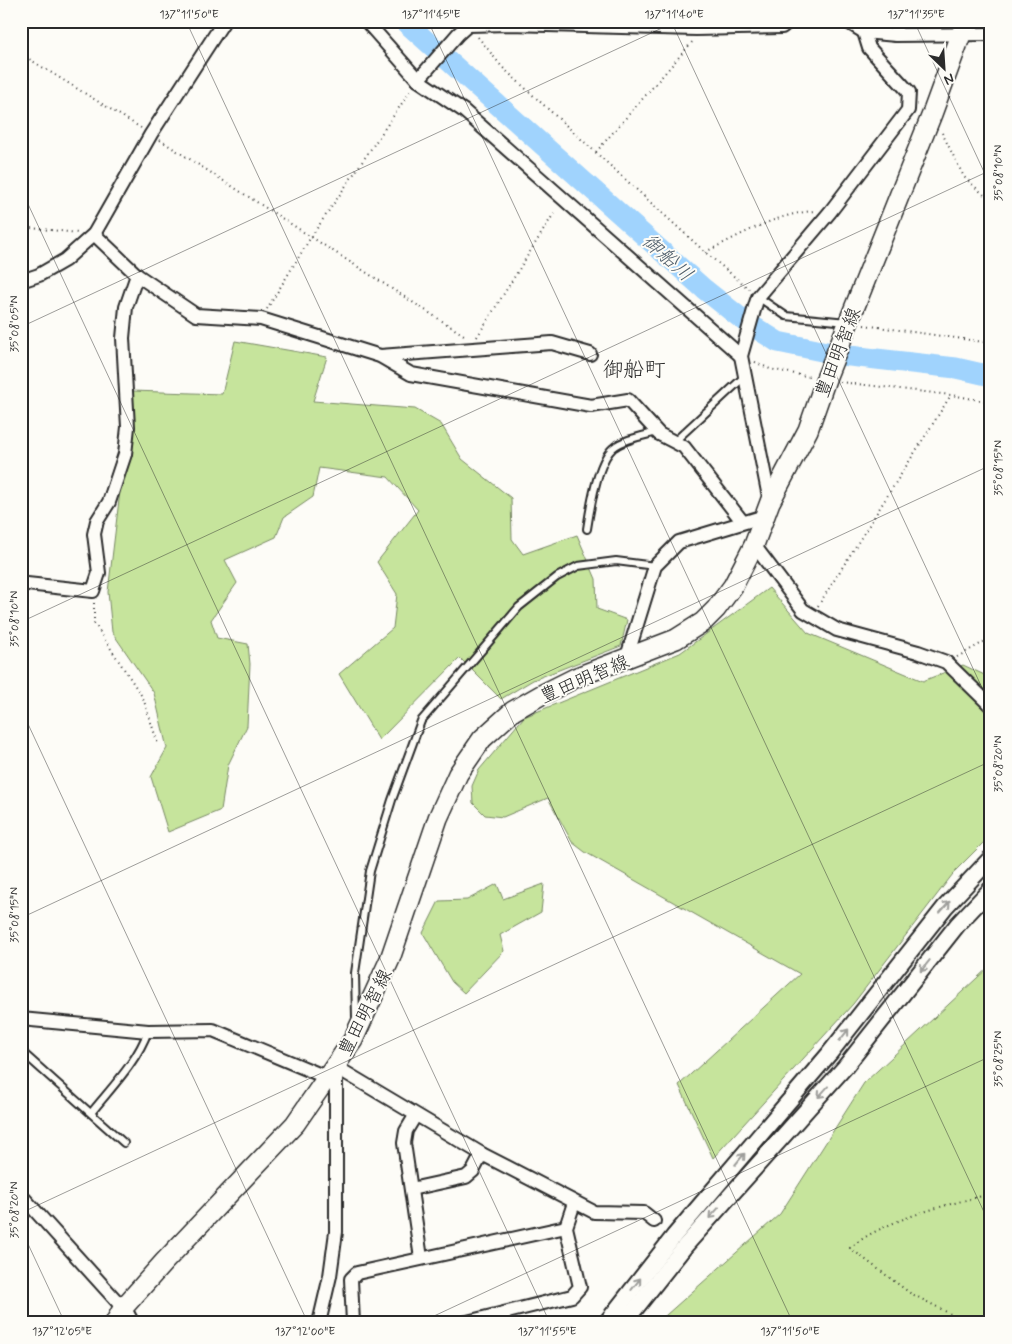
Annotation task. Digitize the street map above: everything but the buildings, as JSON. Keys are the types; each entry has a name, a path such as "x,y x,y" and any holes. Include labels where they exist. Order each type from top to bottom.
{"main road":[{"name":"豊田明智線","path":"123,1318 240,1181 295,1124 332,1073 359,1031 390,959 438,818 458,774 482,739 513,711 540,695 577,677 626,660 676,639 703,622 716,609 733,586 754,545 768,509 808,430 826,378 932,114 963,28"}],"street":[{"path":"21,281 39,275 66,260 94,234 151,134 224,21"},
{"path":"366,21 421,77 464,111 741,356"},
{"path":"421,77 468,25 510,22 782,27 789,21"},
{"path":"846,21 864,32 896,35 963,28 991,34"},
{"path":"896,21 896,35"},
{"path":"626,660 655,566 679,542 742,521 768,509 741,356 757,300 830,212 908,110 909,92 869,48 864,32"},
{"path":"94,234 137,275 196,315 261,319 380,356 411,374 591,406 628,400 657,432 684,447 742,521"},
{"path":"27,584 93,591 99,573 94,534 97,521 109,502 125,454 128,427 123,338 126,307 137,275"},
{"path":"380,356 552,343 590,354"},
{"path":"754,545 803,610 837,630 918,652 946,662 991,706"},
{"path":"606,1323 674,1236 829,1054 945,907 991,858"},
{"path":"624,1323 685,1246 845,1067 958,924 991,889"},
{"path":"21,1018 148,1031 213,1030 332,1073 594,1212 644,1212 654,1221"},
{"path":"319,1323 330,1276 336,1232 332,1073"},
{"path":"415,1116 406,1131 404,1142 420,1258"},
{"path":"411,1189 466,1176 473,1171 482,1154"},
{"path":"24,1202 123,1318"},
{"path":"463,1323 572,1296 580,1287 566,1227 574,1203"},
{"path":"352,1323 351,1279 357,1273 566,1227"}],"lane":[{"path":"757,300 786,316 848,322"},
{"path":"674,442 745,376"},
{"path":"587,530 591,496 612,449 622,442 657,432"},
{"path":"359,1031 356,1015 355,972 370,871 392,800 421,721 519,607 557,577 578,566 616,561 655,566"},
{"path":"91,1113 130,1063 143,1044 148,1031"},
{"path":"21,1051 124,1143"}],"path":[{"path":"468,25 502,67 757,300"},
{"path":"596,152 692,43 696,25"},
{"path":"21,54 151,134 474,342 563,199"},
{"path":"261,319 311,237 421,77"},
{"path":"932,114 964,177 991,201"},
{"path":"705,252 769,222 800,212 830,212"},
{"path":"21,227 94,234"},
{"path":"848,322 989,343 991,338"},
{"path":"741,356 770,369 991,402"},
{"path":"812,615 951,395"},
{"path":"93,591 94,623 143,698 158,744"},
{"path":"946,662 991,638"},
{"path":"968,1323 910,1293 850,1248 864,1237 942,1205 991,1194"}],"green space":[{"path":"235,341 327,357 313,401 415,409 441,424 462,459 511,498 512,539 523,554 577,535 596,579 597,609 627,620 621,646 533,680 501,699 460,658 379,740 339,674 393,628 397,594 377,562 418,510 388,477 319,468 313,497 284,517 276,537 225,560 237,583 211,620 217,638 248,644 250,664 247,726 228,765 221,810 168,832 151,777 167,748 154,693 112,632 108,592 132,391 222,394"},
{"path":"769,588 808,633 923,681 963,665 991,678 991,835 956,870 853,1004 713,1158 679,1085 800,974 585,852 572,842 548,798 503,817 485,815 473,803 472,786 479,770 524,717 680,653"},
{"path":"497,884 503,899 544,884 541,912 500,935 504,951 464,993 452,982 423,933 439,901 467,900"},
{"path":"991,965 991,1323 657,1323 780,1214 864,1083"}],"waterway":[{"name":"御船川","path":"404,21 704,289 743,320 778,342 841,355 956,368 991,376"}],"district":[{"name":"御船町","path":"634,369"}]}
